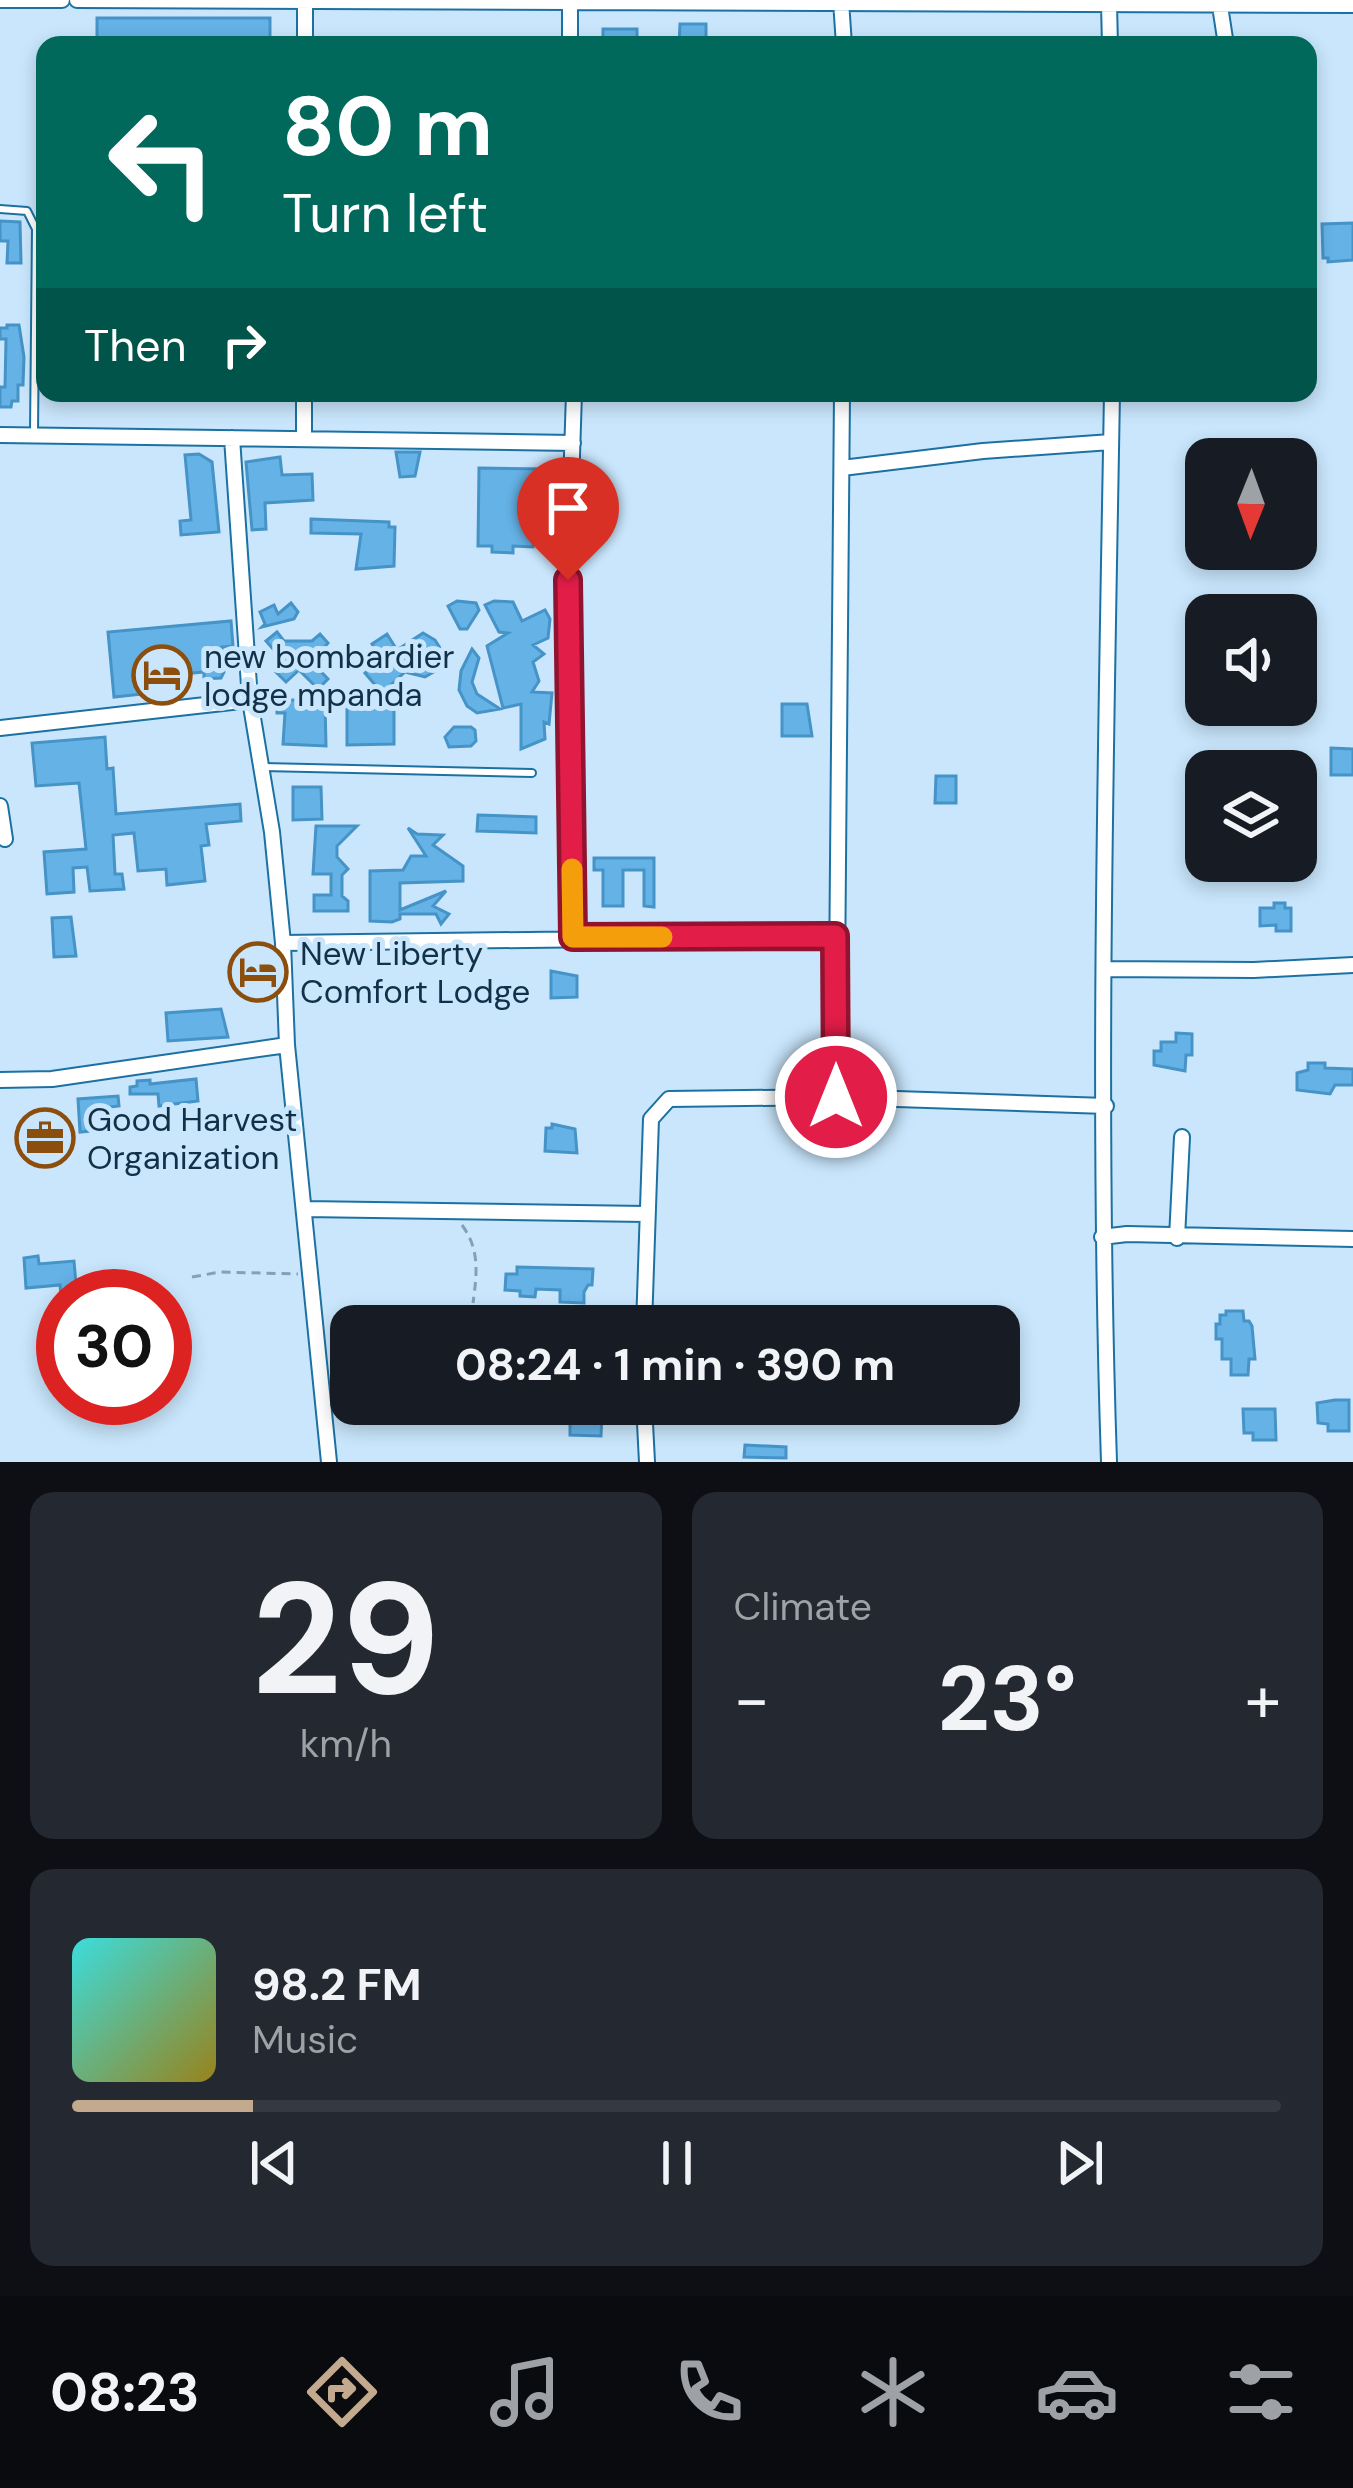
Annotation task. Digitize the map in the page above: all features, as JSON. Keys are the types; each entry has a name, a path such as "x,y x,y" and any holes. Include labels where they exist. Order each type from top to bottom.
{"street":[{"path":"0,0 62,0"},
{"path":"77,0 1353,5"},
{"path":"305,1 305,36"},
{"path":"841,1 843,36"},
{"path":"570,3 571,36"},
{"path":"1109,5 1110,36"},
{"path":"1220,6 1225,36"},
{"path":"304,402 304,438"},
{"path":"573,937 568,580 574,402"},
{"path":"836,1097 842,402"},
{"path":"1109,1462 1102,1238 1112,402"},
{"path":"0,435 573,443"},
{"path":"232,438 250,700 283,943 287,1045 329,1462"},
{"path":"842,468 1111,442"},
{"path":"0,728 250,700"},
{"path":"0,806 5,839"},
{"path":"283,943 835,936"},
{"path":"1105,969 1254,970 1353,964"},
{"path":"0,1080 52,1079 287,1045"},
{"path":"644,1305 651,1118 669,1099 836,1097 1106,1106"},
{"path":"1177,1238 1181,1137"},
{"path":"305,1208 646,1214"},
{"path":"1102,1238 1127,1234 1353,1239"},
{"path":"645,1425 647,1462"}],"lane":[{"path":"0,209 27,211 36,229 34,436"},
{"path":"262,767 532,773"}],"path":[{"path":"451,1211 473,1241 477,1255 473,1303"},
{"path":"192,1277 220,1272 310,1274"}],"building":[{"path":"97,18 270,18 270,36 97,36"},
{"path":"680,24 706,24 706,36 679,36"},
{"path":"603,29 637,29 637,36 603,36"},
{"path":"0,221 20,222 21,263 7,263 8,241 0,241"},
{"path":"1353,223 1353,260 1328,262 1323,258 1322,224"},
{"path":"19,325 23,385 18,385 18,401 0,407 6,339 0,339 0,328"},
{"path":"396,452 420,452 415,476 400,477"},
{"path":"199,454 212,462 219,532 181,535 180,521 191,520 185,455"},
{"path":"280,457 282,475 312,474 313,500 265,503 266,529 252,530 246,462"},
{"path":"479,468 545,469 545,507 541,507 541,522 534,522 533,547 513,546 513,553 478,546"},
{"path":"311,519 389,522 389,527 395,527 394,566 356,569 361,534 311,533"},
{"path":"457,601 476,603 479,610 467,629 460,629 448,606"},
{"path":"513,602 522,621 545,610 550,619 548,638 533,645 544,654 533,662 539,681 532,692 552,693 549,724 544,722 545,739 521,749 521,704 503,708 487,646 508,633 499,632 485,605"},
{"path":"291,603 298,612 294,619 262,627 260,612 274,605 278,614"},
{"path":"231,621 233,646 222,647 221,678 204,679 204,672 181,674 181,670 142,673 143,694 114,697 108,632"},
{"path":"277,632 284,641 312,641 320,634 328,643 304,654 328,679 318,689 299,670 286,682 276,672 286,664 266,641"},
{"path":"423,633 442,651 437,670 425,677 405,672 382,693 365,673 381,658 372,644 387,634 397,650"},
{"path":"472,649 479,658 472,682 477,694 500,709 477,713 459,690 461,671"},
{"path":"277,699 325,702 326,746 283,744 285,713 277,713"},
{"path":"347,700 394,701 394,744 347,745"},
{"path":"782,704 807,704 812,736 782,736"},
{"path":"454,727 471,727 476,741 471,746 449,747 445,737"},
{"path":"105,737 116,814 240,804 241,821 206,824 209,845 201,846 205,881 167,885 166,869 138,871 134,833 113,835 115,874 122,874 124,889 90,891 87,867 73,868 74,892 47,894 44,852 86,849 79,783 36,786 32,743"},
{"path":"1331,748 1353,749 1353,775 1331,775"},
{"path":"936,776 956,776 956,803 935,803"},
{"path":"293,787 321,787 322,819 293,820"},
{"path":"478,815 536,817 536,833 477,831"},
{"path":"316,826 357,826 337,846 337,857 348,869 342,875 342,896 348,901 348,911 314,911 314,895 331,895 331,874 313,874"},
{"path":"408,828 417,834 443,835 433,845 463,866 463,881 400,883 400,910 446,891 433,906 449,914 441,924 436,914 400,914 392,922 370,921 370,871 403,870 411,856 426,856"},
{"path":"594,858 654,858 654,907 644,906 644,870 623,870 623,906 603,906 603,870 594,870"},
{"path":"1274,903 1291,908 1291,931 1260,926 1260,908 1274,908"},
{"path":"71,917 76,956 54,957 52,918"},
{"path":"551,971 577,976 577,997 551,998"},
{"path":"221,1009 228,1037 168,1041 166,1013"},
{"path":"1176,1033 1192,1034 1192,1055 1186,1055 1185,1071 1154,1065 1154,1051 1161,1051 1161,1042 1176,1042"},
{"path":"1308,1063 1353,1069 1353,1085 1335,1085 1330,1094 1297,1090 1297,1073 1308,1070"},
{"path":"196,1079 198,1101 159,1106 158,1094 130,1094 137,1081"},
{"path":"118,1096 119,1106 101,1108 103,1130 80,1132 78,1099"},
{"path":"552,1124 575,1129 577,1153 545,1151 546,1128"},
{"path":"38,1256 39,1264 74,1261 75,1269 36,1269 36,1287 26,1288 24,1258"},
{"path":"517,1267 593,1269 592,1285 584,1292 584,1303 560,1302 560,1290 536,1289 535,1297 520,1296 520,1291 505,1290 506,1274 517,1274"},
{"path":"1226,1311 1243,1311 1244,1321 1252,1326 1255,1359 1249,1359 1248,1375 1231,1375 1231,1359 1222,1359 1216,1324"},
{"path":"1349,1400 1349,1431 1328,1431 1328,1424 1318,1423 1317,1403"},
{"path":"1243,1409 1275,1409 1276,1440 1253,1440 1253,1433 1244,1433"},
{"path":"570,1425 602,1425 601,1436 570,1435"},
{"path":"745,1445 786,1447 786,1458 744,1457"}],"slow traffic":[{"path":"572,869 573,937 662,937"}],"place":[{"name":"new bombardier lodge mpanda","path":"162,675"},
{"name":"New Liberty Comfort Lodge","path":"258,972"},
{"name":"Good Harvest Organization","path":"45,1138"}],"route":[{"path":"568,580 573,937 835,936 836,1097"}]}
